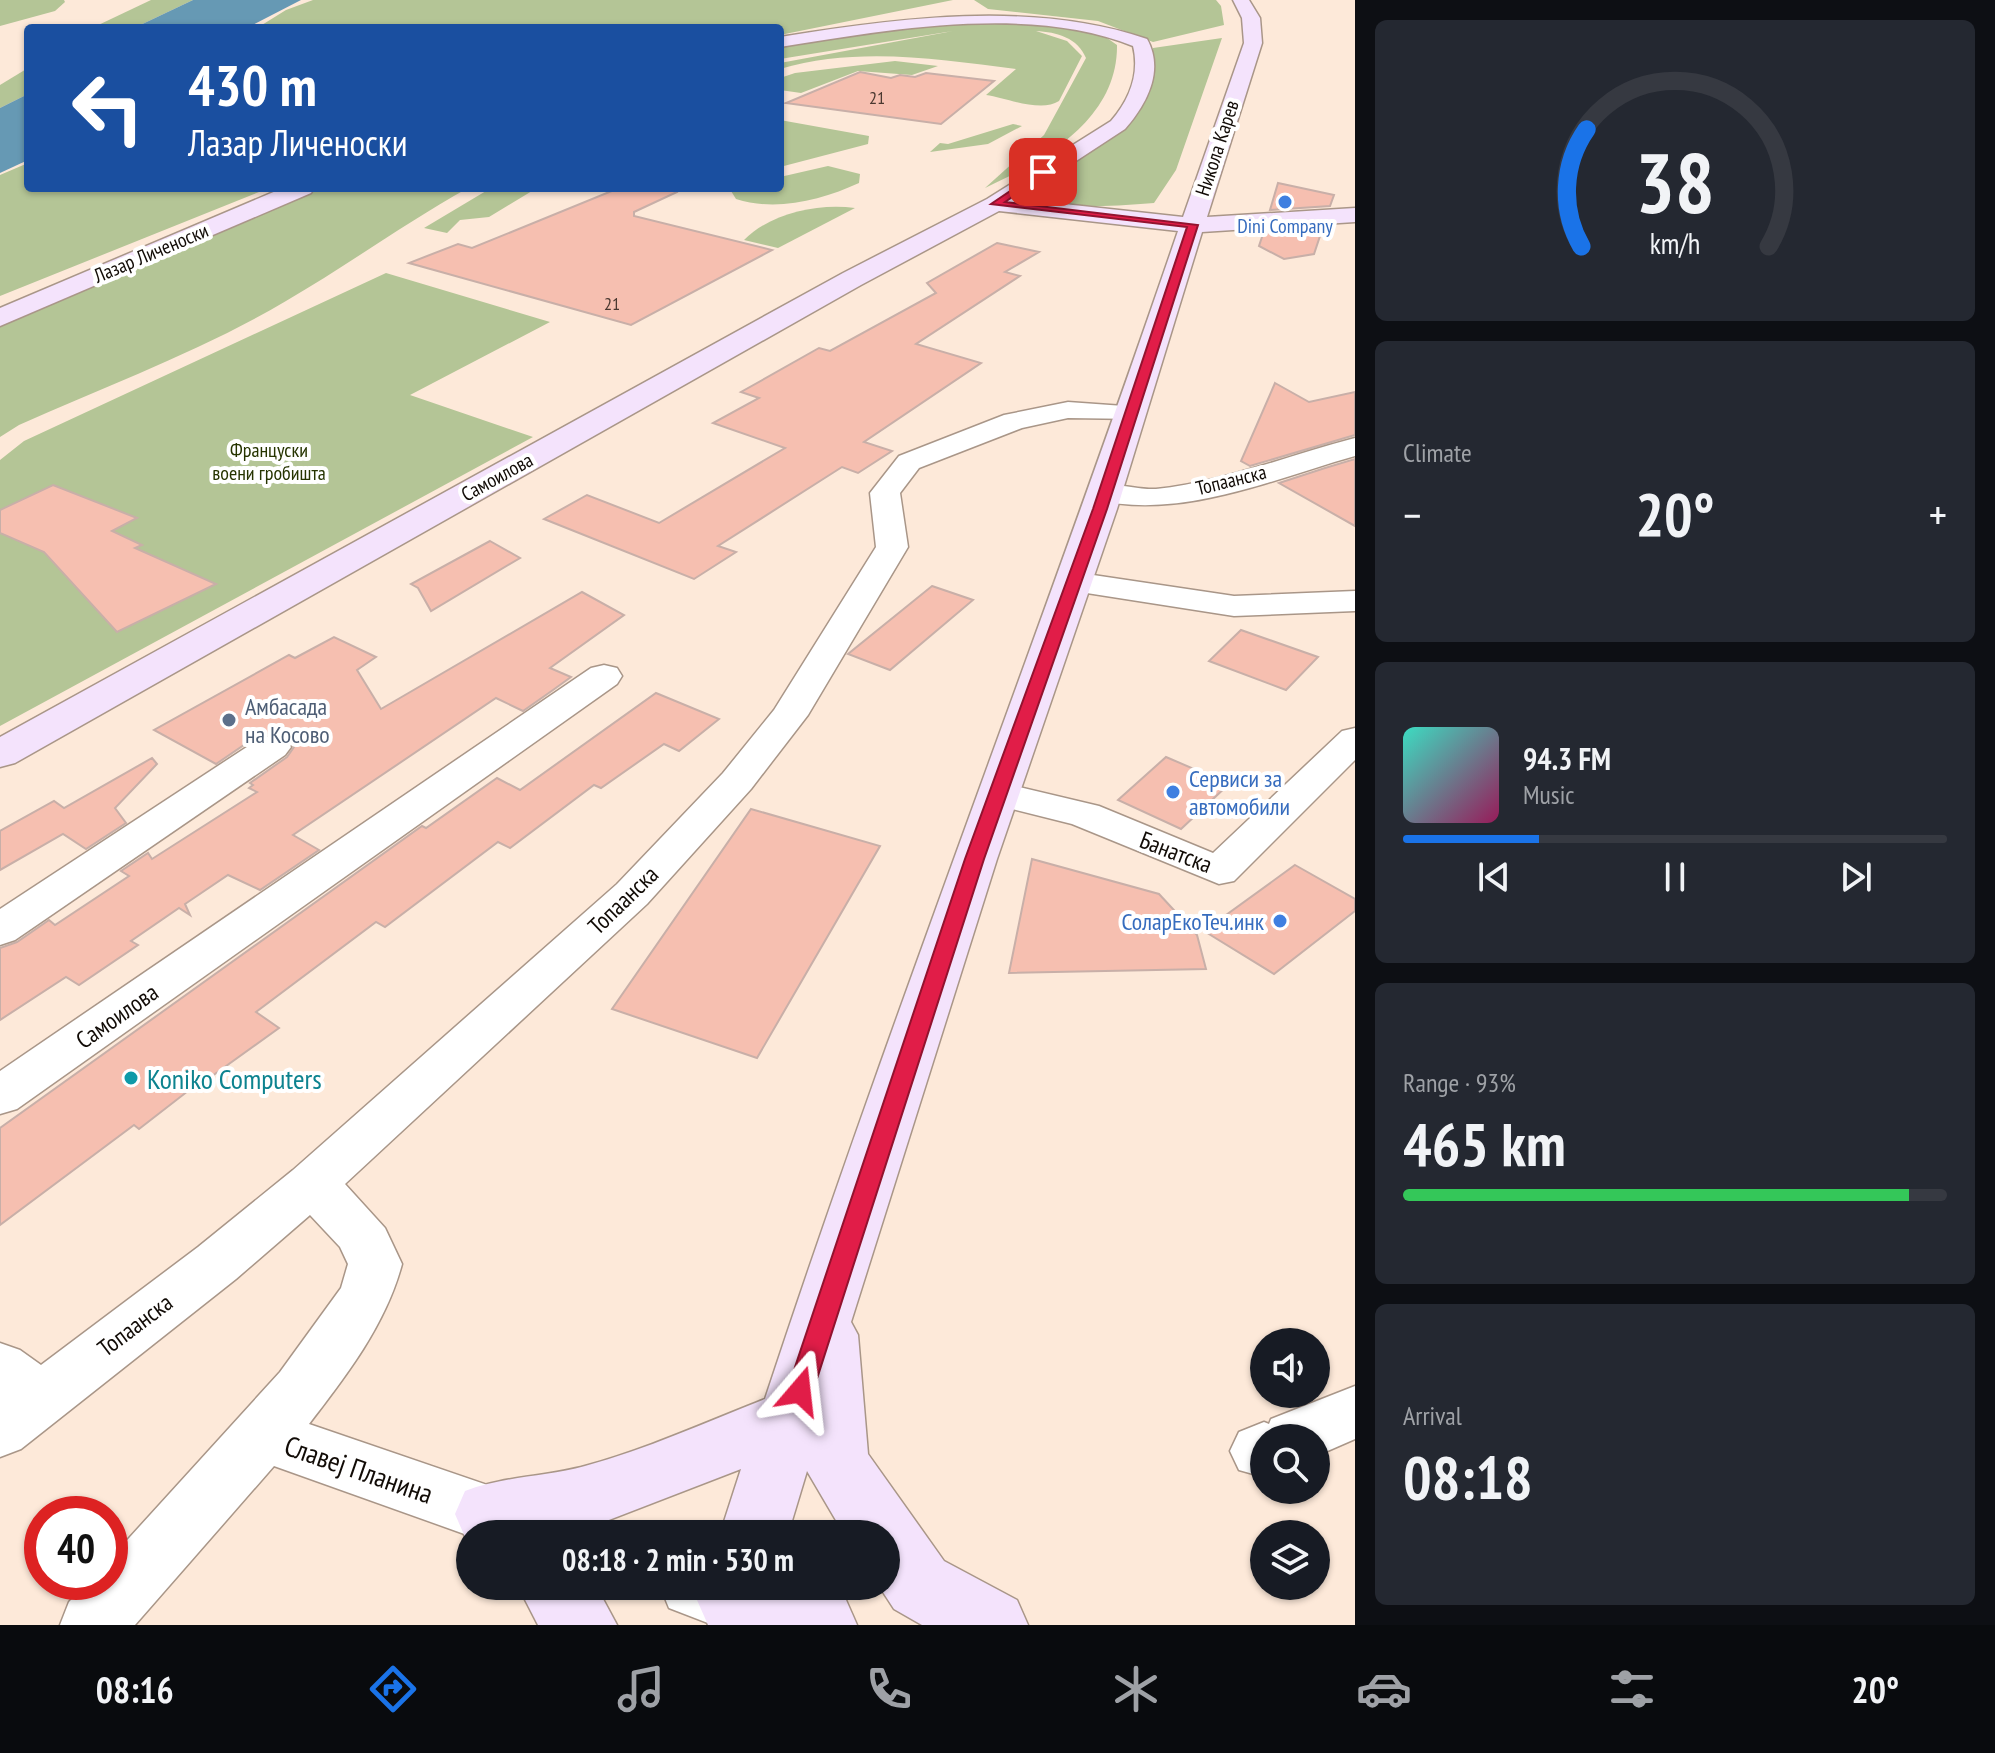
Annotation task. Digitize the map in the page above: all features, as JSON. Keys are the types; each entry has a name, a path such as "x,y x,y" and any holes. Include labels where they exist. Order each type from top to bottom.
{"street":[{"name":"Никола Карев","path":"1222,0 1235,35 1234,55 1242,71"},
{"name":"Никола Карев","path":"758,1520 825,1308 998,794 1105,493 1128,413 1242,71 1253,49 1256,33 1241,0"},
{"path":"784,41 922,18 1015,12 1088,21 1121,30 1141,43 1146,60 1144,79 1131,110 1118,125 995,204"},
{"name":"Лазар Личеноски","path":"0,318 294,192"},
{"path":"995,204 1193,225 1355,215"},
{"name":"Самоилова","path":"0,754 852,279 995,204"},
{"name":"Топаанска","path":"13,1399 217,1263 311,1184 632,894 737,781 789,715 892,547 885,493 909,462 1014,421 1068,410 1128,413"},
{"name":"Топаанска","path":"1105,493 1154,498 1209,487 1355,447"},
{"path":"1073,582 1234,606 1355,601"},
{"name":"Самоилова","path":"8,1080 604,676"},
{"name":"Банатска","path":"998,794 1085,815 1219,871 1355,739"},
{"path":"0,930 272,747"},
{"name":"Славеј Планина","path":"92,1625 263,1435 357,1313 375,1271 367,1245 311,1184"},
{"path":"825,1308 836,1463 874,1520"},
{"path":"1326,1424 1355,1412"},
{"path":"530,1520 791,1418"},
{"name":"Славеј Планина","path":"263,1435 494,1520"},
{"path":"900,1558 919,1585 992,1625"},
{"path":"563,1600 581,1625"},
{"path":"725,1600 821,1625"}],"green space":[{"path":"0,0 65,2 55,11 0,26"},
{"path":"151,0 193,0 142,24 100,24"},
{"path":"313,0 953,0 784,34 784,24 263,24 286,10"},
{"path":"974,0 1216,0 1221,6 1224,25 1153,42 1098,21 988,9"},
{"path":"1002,17 1097,31 1117,45 1114,71 1105,95 1074,134 1031,164 985,188 1044,135 1086,58 1072,41 1036,31 1067,41 1082,56 1059,101 1043,106 986,95 1016,69 868,56 809,62 784,68 784,62 953,31 784,58 784,46 939,21"},
{"path":"1222,38 1176,170 1154,203 1068,205 1020,193 1130,124 1145,102 1153,48"},
{"path":"895,61 938,66 912,75 858,71 801,93 784,91 784,77"},
{"path":"24,70 24,96 0,108 0,85"},
{"path":"784,121 869,136 868,144 784,166"},
{"path":"1013,124 1022,126 988,144 930,152 940,143 948,144"},
{"path":"24,165 24,192 259,192 0,296 0,175"},
{"path":"828,166 860,174 859,183 799,202 751,203 736,199 732,192 784,192 784,176"},
{"path":"304,192 461,192 254,319 188,352 19,425 0,437 0,325"},
{"path":"484,192 530,192 489,217 460,220 447,233 424,228"},
{"path":"826,207 855,208 778,248 744,240 768,223 796,212"},
{"name":"Француски воени гробишта","path":"386,273 550,322 410,395 533,437 0,726 0,460 24,441"}],"water":[{"path":"193,0 301,0 255,24 142,24"},
{"path":"24,96 24,162 0,173 0,108"}],"building":[{"path":"860,72 891,78 900,75 915,77 926,73 994,81 941,124 786,103"},
{"path":"1278,183 1334,195 1330,206 1270,210"},
{"path":"609,192 677,192 634,212 634,216 772,250 631,325 409,263 458,244 472,248"},
{"path":"1323,227 1314,254 1284,259 1259,246 1264,231"},
{"path":"997,243 1039,252 1005,272 1020,276 916,344 981,363 864,442 892,451 858,473 842,467 718,546 736,552 694,579 544,519 587,495 659,523 785,448 713,423 759,398 741,392 819,348 830,351 936,293 927,283"},
{"path":"1275,383 1309,402 1355,392 1355,435 1250,466 1241,461"},
{"path":"1355,459 1355,526 1279,483 1325,468"},
{"path":"53,485 137,518 112,531 142,545 135,548 216,584 117,632 44,552 0,533 0,510"},
{"path":"490,541 520,558 431,611 418,588 411,584"},
{"path":"932,586 973,600 890,670 848,654"},
{"path":"582,592 624,615 550,668 571,677 523,711 496,698 293,835 319,850 260,890 228,875 185,904 190,915 179,908 131,941 138,945 79,985 66,977 0,1020 0,948 17,942 49,920 55,925 129,876 121,871 148,853 152,859 257,792 249,788 253,785 250,783 287,757 294,747 286,736 271,733 257,736 216,764 154,730 289,655 295,658 334,637 376,657 357,670 381,709"},
{"path":"1241,630 1318,657 1286,690 1209,661"},
{"path":"656,693 719,719 679,751 664,744 601,788 594,785 510,848 498,842 385,927 376,922 256,1012 279,1028 208,1079 206,1077 139,1129 134,1125 0,1225 0,1128 422,826 426,828 497,778 520,790"},
{"name":"Сервиси за автомобили","path":"1166,757 1229,784 1181,829 1118,800"},
{"path":"152,758 157,764 115,808 126,823 86,849 63,834 0,870 0,831 54,801 64,808"},
{"path":"751,809 880,846 757,1058 612,1009"},
{"path":"1032,859 1159,894 1197,935 1206,969 1009,973"},
{"name":"СоларЕкоТеч.инк","path":"1295,865 1355,899 1355,911 1274,974 1204,931"}],"place":[{"name":"Dini Company","path":"1285,202"},
{"name":"Амбасада на Косово","path":"229,720"},
{"name":"Сервиси за автомобили","path":"1173,792"},
{"name":"СоларЕкоТеч.инк","path":"1280,921"},
{"name":"Koniko Computers","path":"131,1078"}],"route":[{"path":"800,1391 974,859 1100,509 1128,413 1170,300 1193,225 995,204 1043,172"}]}
